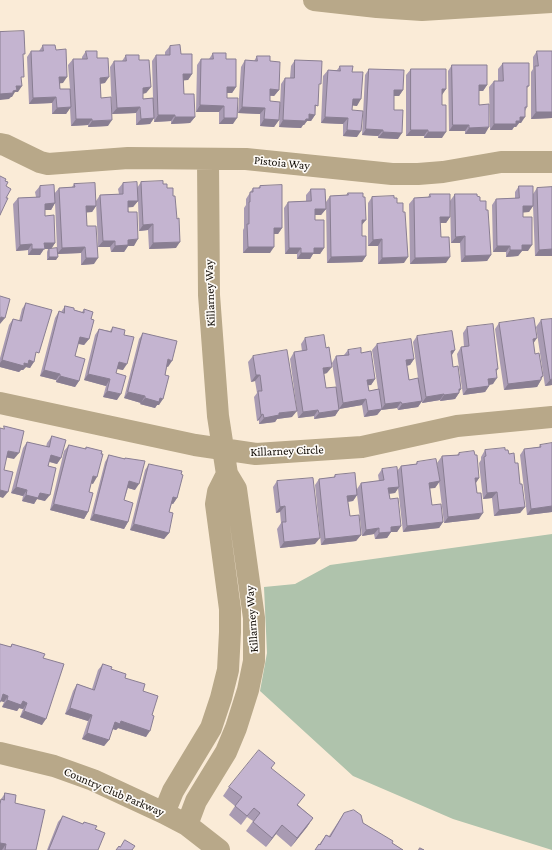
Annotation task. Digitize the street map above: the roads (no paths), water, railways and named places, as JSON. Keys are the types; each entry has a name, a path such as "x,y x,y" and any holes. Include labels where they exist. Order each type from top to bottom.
{"street":[{"path":"314,0 422,10 552,2"},
{"name":"Pistoia Way","path":"7,147 40,162 48,164 128,158 208,160 246,159 392,174 443,172 501,162 552,162"},
{"name":"Killarney Way","path":"187,826 196,801 226,752 236,728 248,690 254,661 254,618 236,489 227,474 218,416 209,295 208,160"},
{"name":"Killarney Circle","path":"0,403 195,445 256,454 362,447 457,426 552,417"},
{"name":"Killarney Way","path":"164,813 173,791 211,728 227,678 230,659 230,608 216,504 218,492 227,474"},
{"name":"Country Club Parkway","path":"0,753 54,766 93,780 164,813 187,826 219,850"}]}
